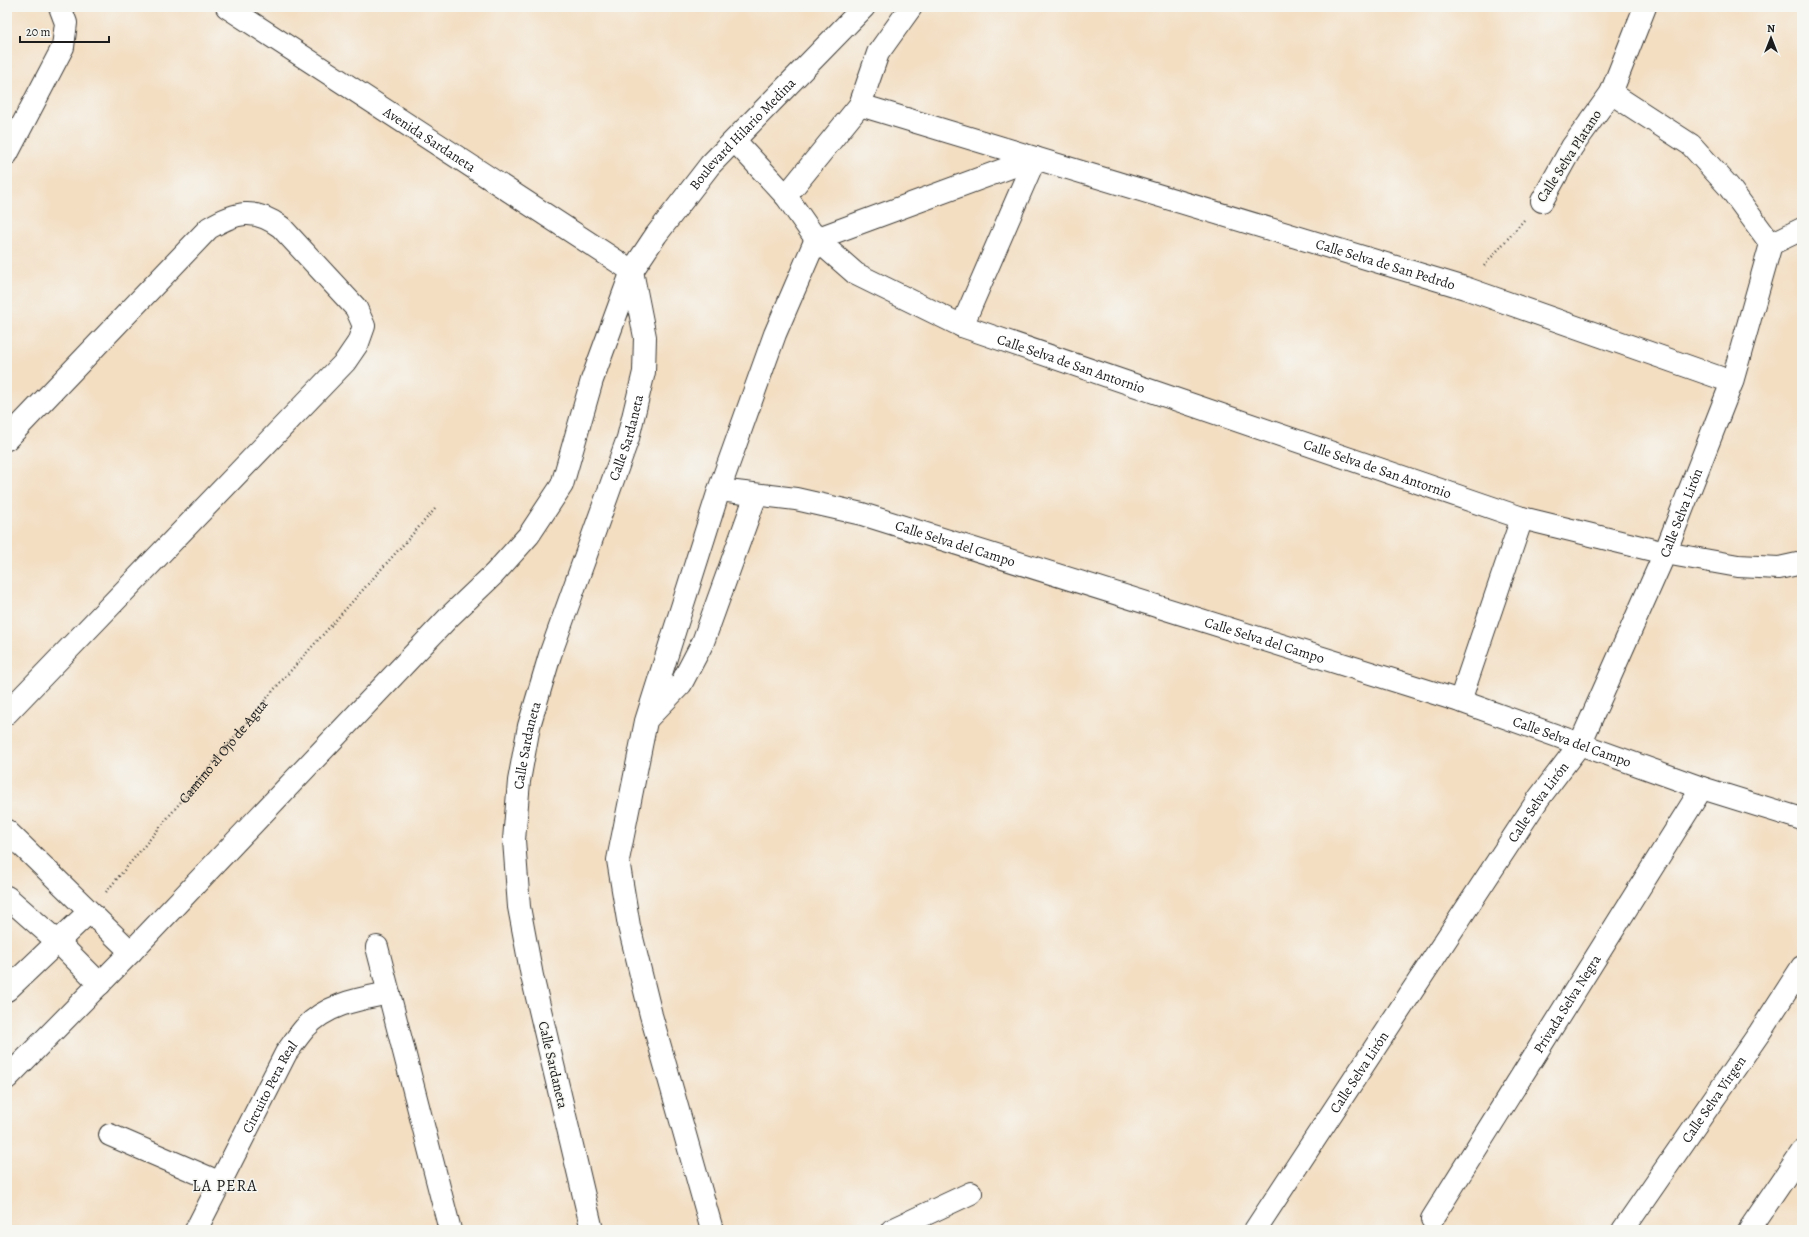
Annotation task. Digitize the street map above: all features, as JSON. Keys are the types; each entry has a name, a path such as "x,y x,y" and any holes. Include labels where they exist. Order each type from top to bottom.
{"street":[{"path":"7,154 63,47 66,23 60,7"},
{"name":"Avenida Sardaneta","path":"227,7 632,272"},
{"name":"Boulevard Hilario Medina","path":"7,1078 131,952 451,615 494,574 529,535 562,485 592,380 632,272 656,235 710,164 735,141 864,7"},
{"path":"786,196 860,105 878,53 911,7"},
{"name":"Calle Selva Platano","path":"1542,201 1572,147 1611,93 1645,7"},
{"path":"1611,93 1691,145 1729,187 1771,244 1802,229"},
{"name":"Calle Selva de San Pedrdo","path":"860,105 1465,288 1732,382"},
{"name":"Calle Selva de San Antornio","path":"735,141 786,196 816,239 856,274 962,326 1522,518 1665,553 1738,566 1779,568 1802,563"},
{"path":"712,1230 651,1015 629,926 618,860 646,721 719,490 775,334 816,239 1036,158"},
{"path":"962,326 1036,158"},
{"path":"7,439 209,228 228,217 247,214 267,217 281,227 356,308 364,326 358,343 345,362 7,713"},
{"name":"Calle Selva Lirón","path":"1255,1230 1539,798 1580,744 1665,553 1732,382 1771,244"},
{"name":"Calle Sardaneta","path":"592,1230 532,976 519,907 514,840 518,780 529,726 550,655 628,438 644,372 645,337 632,272"},
{"name":"Calle Selva del Campo","path":"719,490 796,499 862,514 1460,701 1702,788 1802,819"},
{"path":"646,721 681,684 703,642 756,495"},
{"path":"1460,701 1522,518"},
{"name":"Privada Selva Negra","path":"1432,1219 1702,788"},
{"path":"7,831 131,952"},
{"path":"7,897 58,942 100,984"},
{"path":"7,990 89,912"},
{"path":"377,947 450,1230"},
{"name":"Calle Selva Virgen","path":"1623,1230 1760,1032 1802,967"},
{"name":"Circuito Pera Real","path":"196,1230 286,1053 305,1028 331,1008 356,1000 389,993"},
{"path":"110,1135 221,1183"},
{"path":"1749,1230 1802,1152"},
{"path":"892,1230 971,1193"}],"path":[{"name":"Calle Selva Platano","path":"1465,288 1542,201"},
{"name":"Camino al Ojo de Agua","path":"89,912 278,686 435,509"}],"district":[{"name":"LA PERA","path":"225,1186"}]}
